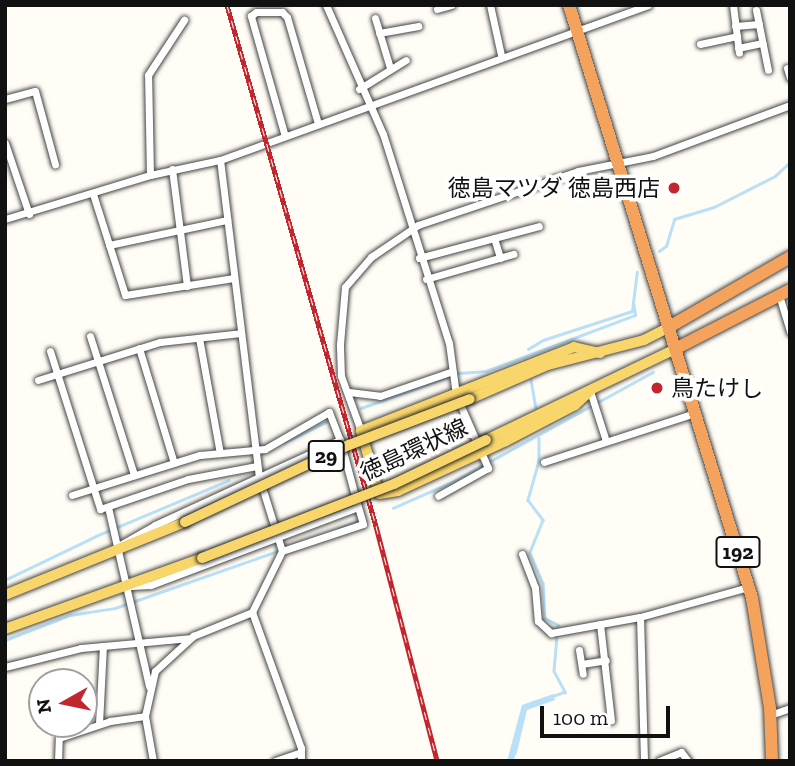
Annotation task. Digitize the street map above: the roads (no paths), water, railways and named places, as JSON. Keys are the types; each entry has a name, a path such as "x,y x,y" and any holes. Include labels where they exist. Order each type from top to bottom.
{"highway":[{"name":"192","path":"569,5 749,587 771,715 772,761"},
{"path":"669,327 790,257"},
{"path":"675,349 784,293"}],"main road":[{"name":"徳島環状線","path":"5,594 185,522 349,444 470,399 548,365 600,353 669,327"},
{"path":"590,391 554,417 484,459 386,495 379,494 361,431 575,347 600,353"},
{"name":"徳島環状線","path":"5,629 127,586 394,484 675,349"}],"street":[{"path":"326,5 359,89 383,134 419,258 449,343 451,375 456,395 484,459 438,496"},
{"path":"437,9 451,5"},
{"path":"490,5 501,55"},
{"path":"5,219 29,214 150,175 219,160 284,133 318,124 501,55 648,5"},
{"path":"733,5 738,51 762,43"},
{"path":"756,10 768,70"},
{"path":"284,133 251,16 256,12 282,12 287,17 318,124"},
{"path":"375,18 390,68"},
{"path":"403,18 406,28"},
{"path":"150,175 148,75 184,20"},
{"path":"736,26 759,24"},
{"path":"379,33 418,26"},
{"path":"700,44 737,36"},
{"path":"359,89 406,60"},
{"path":"787,68 790,78"},
{"path":"5,99 35,91 55,164"},
{"path":"361,431 349,391 341,376 340,344 345,288 371,257 411,230 578,171 653,156 790,105"},
{"path":"5,143 29,214"},
{"path":"5,667 103,646 190,638 252,612 282,551 258,477 219,160"},
{"path":"172,169 187,286"},
{"path":"93,194 125,295 234,278"},
{"path":"109,245 227,220"},
{"path":"419,258 539,226"},
{"path":"494,238 500,258"},
{"path":"426,279 513,254"},
{"path":"784,293 790,332"},
{"path":"38,380 139,348 241,333"},
{"path":"90,337 134,475"},
{"path":"199,338 220,453"},
{"path":"139,348 174,463"},
{"path":"50,351 100,509 188,479 257,466"},
{"path":"349,391 380,396 451,375"},
{"path":"590,391 606,441"},
{"path":"72,495 174,463 273,446 330,412 363,524 282,551"},
{"path":"544,462 695,413"},
{"path":"117,548 155,524 340,440"},
{"path":"108,507 150,687"},
{"path":"127,586 150,586 358,507"},
{"path":"522,554 535,587 538,621 552,633 640,617 749,587"},
{"path":"252,612 301,748 300,757 275,761"},
{"path":"640,617 644,761"},
{"path":"600,624 611,720"},
{"path":"153,761 145,716 150,687 155,671 190,638"},
{"path":"99,724 103,646"},
{"path":"579,650 583,674"},
{"path":"582,664 606,660"},
{"path":"771,715 790,708"},
{"path":"58,761 59,738 99,724 145,716"},
{"path":"659,761 681,752 688,761"}],"water":[{"path":"553,694 555,700 527,710 517,752 513,761 507,761 522,705"}],"waterway":[{"path":"659,251 666,246 674,219 714,207 775,176 790,162"},
{"path":"528,349 543,340 632,311 637,272"},
{"path":"361,408 459,373 486,371 635,315 633,302"},
{"path":"393,508 452,482 653,372"},
{"path":"531,380 536,408"},
{"path":"283,443 326,422"},
{"path":"539,438 539,461 528,500 543,520 530,553 543,583 545,618 558,625 554,671 565,692 551,697"},
{"path":"5,580 96,536 229,480"},
{"path":"338,529 358,521"},
{"path":"5,640 70,615 115,608 275,552"}],"railway":[{"path":"227,5 376,526 437,761"}],"place":[{"name":"徳島マツダ 徳島西店","path":"674,188"},
{"name":"鳥たけし","path":"657,388"}]}
